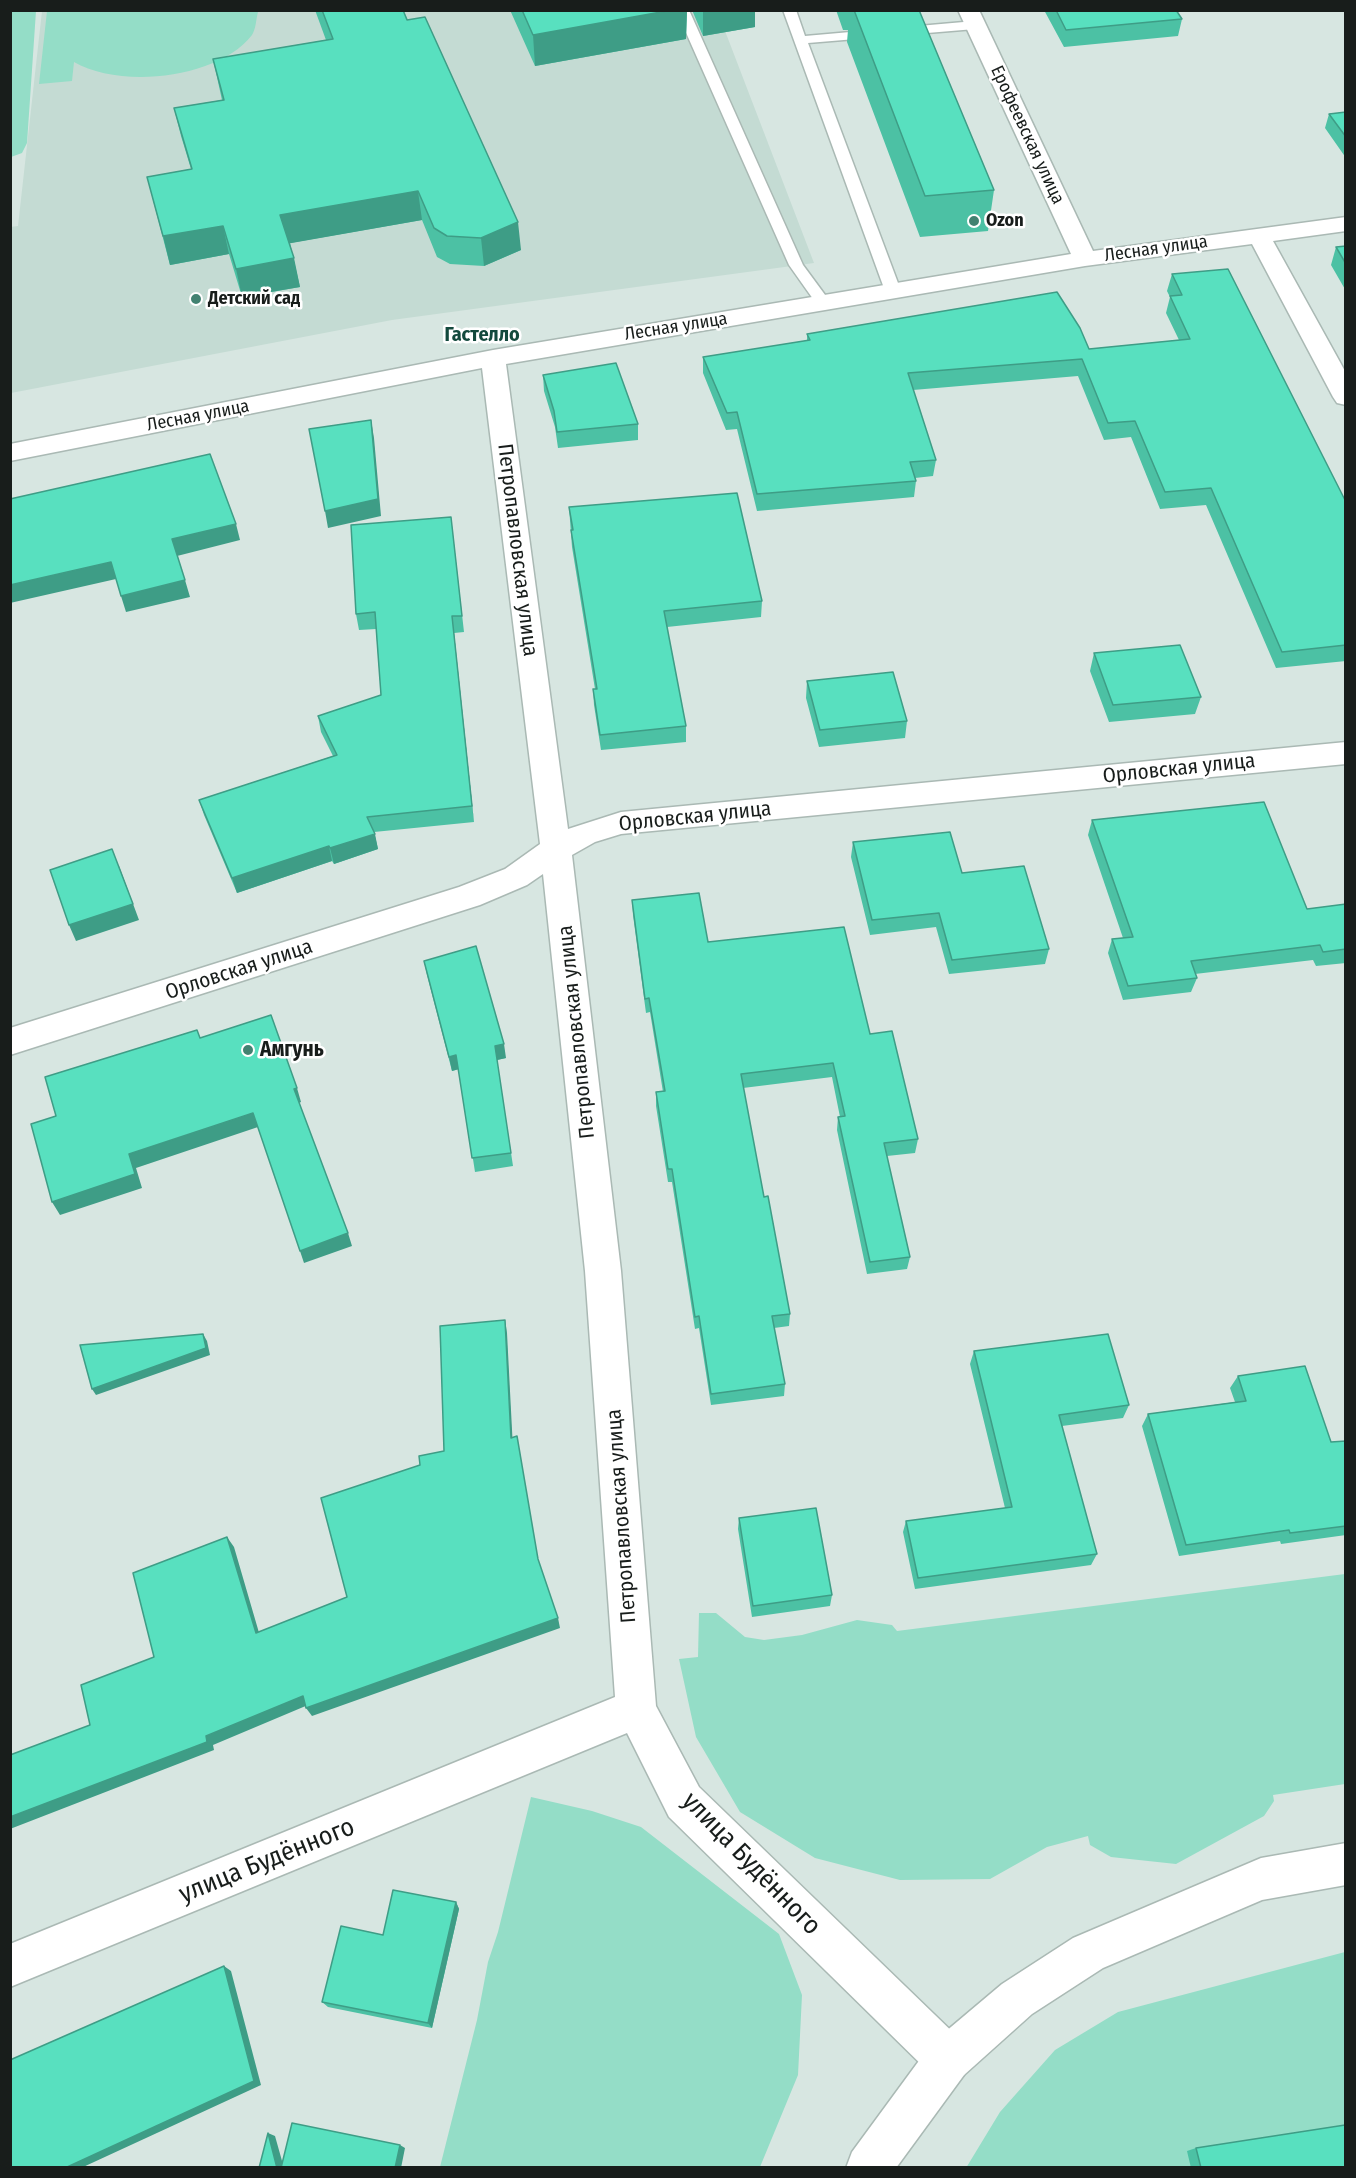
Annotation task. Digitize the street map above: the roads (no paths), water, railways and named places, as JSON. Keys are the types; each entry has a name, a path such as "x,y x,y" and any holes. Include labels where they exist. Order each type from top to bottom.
{"street":[{"name":"Ерофеевская улица","path":"971,18 1085,259"},
{"name":"Лесная улица","path":"10,453 493,358 1085,259 1346,224"},
{"path":"1258,234 1346,397"},
{"name":"Петропавловская улица","path":"493,358 556,849 603,1271 636,1709"},
{"name":"Орловская улица","path":"10,1042 469,896 516,877 556,849 585,834 621,823 1346,753"},
{"name":"улица Будённого","path":"10,1966 636,1709 684,1802 948,2059"},
{"path":"868,2168 948,2059 1017,1999 1088,1953 1261,1879 1346,1864"}],"lane":[{"path":"682,10 796,265 823,303"},
{"path":"789,10 893,291"},
{"path":"800,40 971,18"}],"place":[{"name":"Ozon","path":"974,221"},
{"name":"Детский сад","path":"196,299"},
{"name":"Амгунь","path":"248,1050"}],"district":[{"name":"Гастелло","path":"482,335"}]}
